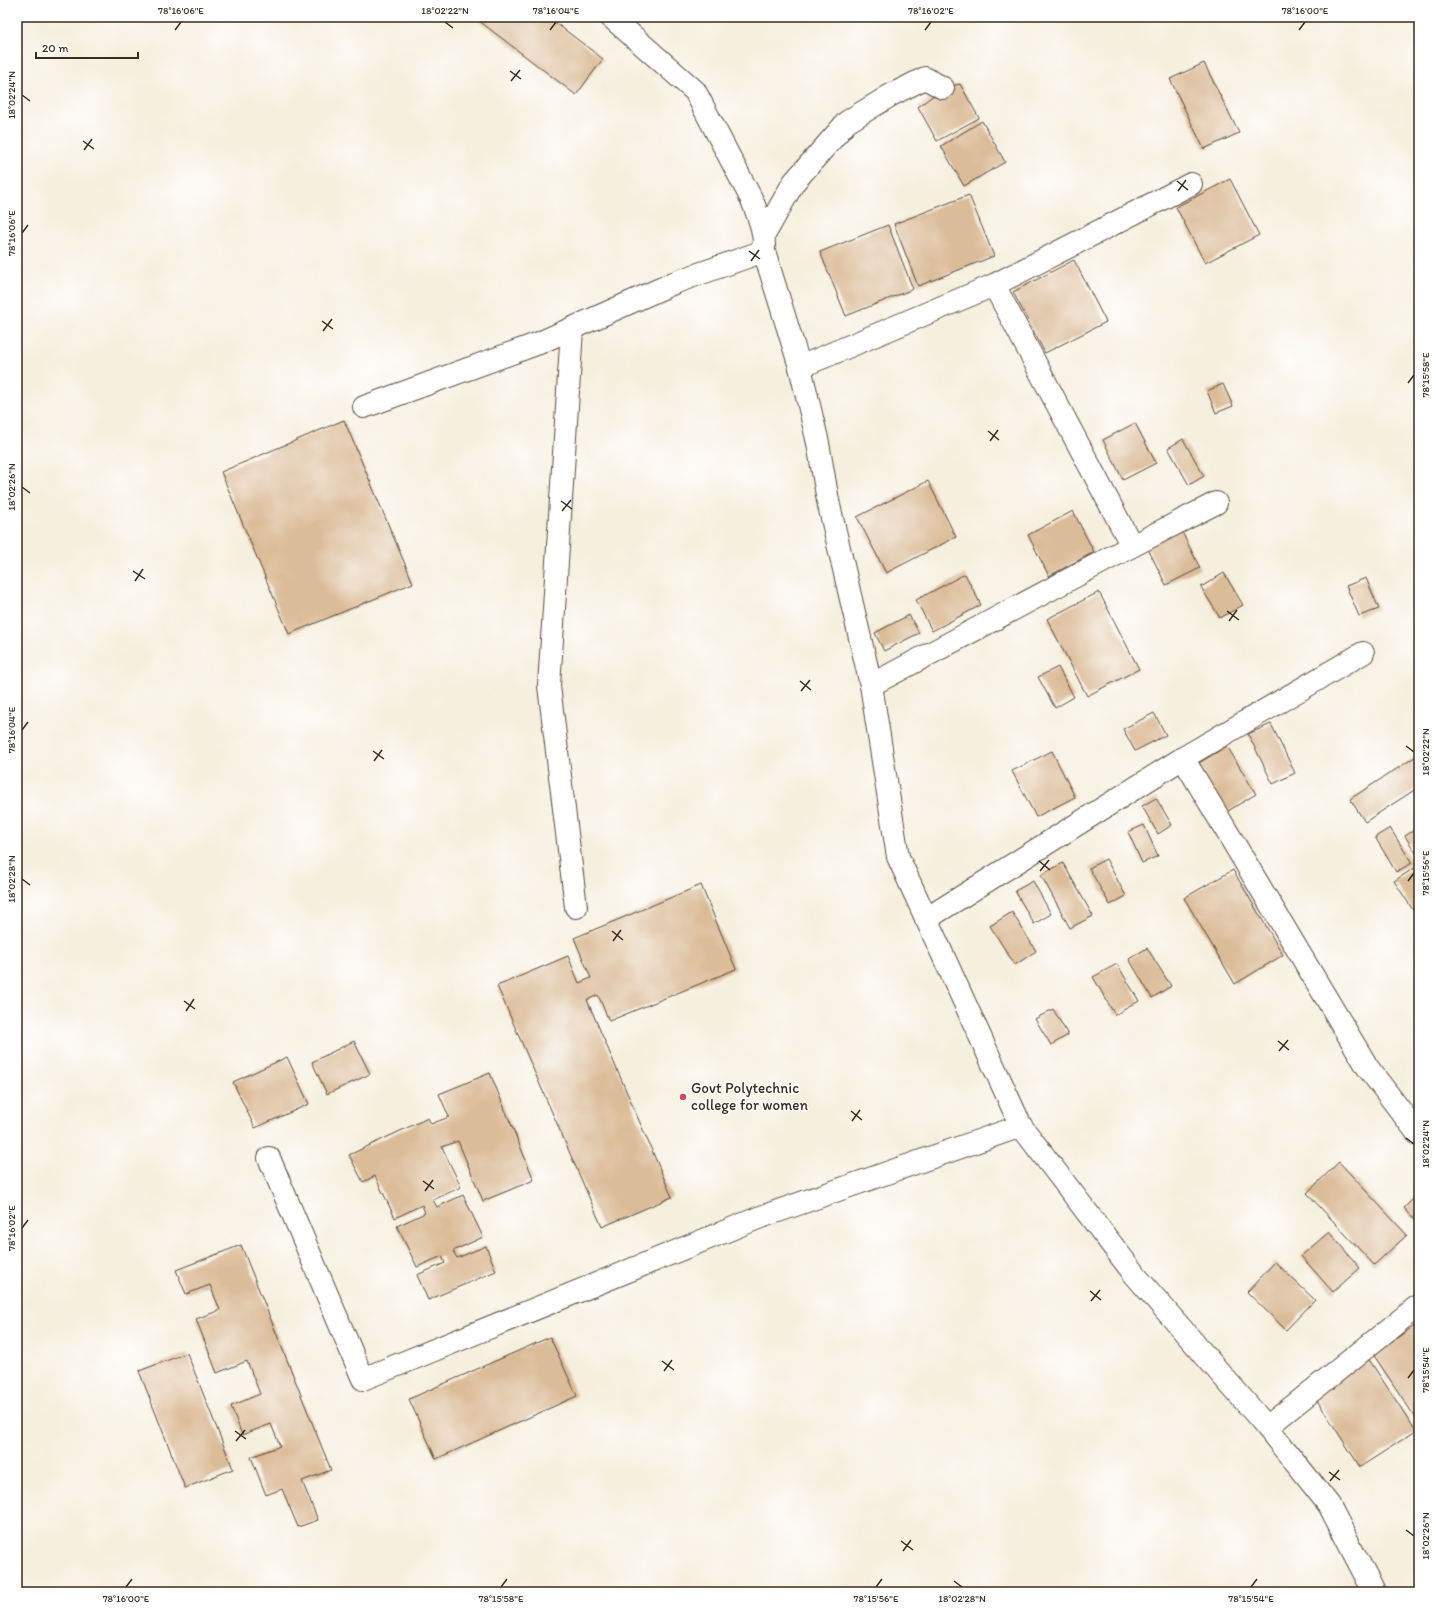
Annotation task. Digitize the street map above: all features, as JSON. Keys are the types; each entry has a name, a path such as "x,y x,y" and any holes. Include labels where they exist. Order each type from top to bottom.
{"street":[{"path":"611,17 695,91 752,200 800,367 818,443 828,501 871,685 898,857 1021,1126 1135,1275 1267,1427 1329,1505 1374,1592"},
{"path":"364,407 539,343 764,243 794,182 848,122 891,95 925,78 943,88"},
{"path":"800,367 994,285 1191,184"},
{"path":"994,285 1132,546"},
{"path":"572,328 550,686 576,907"},
{"path":"871,685 1216,503"},
{"path":"926,918 1183,758 1363,653"},
{"path":"1183,758 1368,1068 1419,1135"},
{"path":"269,1158 363,1379 758,1218 1021,1126"},
{"path":"1267,1427 1419,1305"}],"building":[{"path":"474,17 548,17 603,59 576,95"},
{"path":"1204,63 1239,133 1204,149 1170,79"},
{"path":"960,84 979,118 937,141 918,107 943,88"},
{"path":"982,121 1005,162 964,186 941,146"},
{"path":"1230,179 1259,235 1205,263 1176,207"},
{"path":"969,195 994,256 918,286 894,224"},
{"path":"888,225 913,289 846,316 820,252"},
{"path":"1074,260 1106,322 1045,353 1013,292"},
{"path":"1223,384 1233,406 1216,413 1207,391"},
{"path":"344,420 413,583 289,634 221,472"},
{"path":"1135,423 1156,463 1123,480 1103,440"},
{"path":"1183,439 1204,476 1189,485 1168,448"},
{"path":"928,481 956,537 886,573 857,517"},
{"path":"1073,511 1094,552 1049,576 1028,535"},
{"path":"1180,528 1200,568 1166,585 1146,545"},
{"path":"1224,573 1243,605 1220,618 1201,587"},
{"path":"965,574 981,605 932,631 916,600"},
{"path":"1366,578 1379,609 1359,616 1346,586"},
{"path":"1099,592 1139,669 1087,696 1047,619"},
{"path":"909,615 919,633 884,651 875,633"},
{"path":"1058,667 1074,697 1055,708 1038,677"},
{"path":"1154,713 1166,735 1135,751 1123,729"},
{"path":"1271,724 1295,773 1273,784 1248,734"},
{"path":"1227,746 1256,794 1223,814 1194,766"},
{"path":"1052,751 1075,797 1036,817 1012,771"},
{"path":"1415,757 1419,763 1419,787 1365,822 1350,799"},
{"path":"1156,798 1172,825 1158,834 1142,806"},
{"path":"1144,825 1158,856 1142,863 1128,832"},
{"path":"1419,827 1419,858 1405,836"},
{"path":"1390,828 1412,863 1396,872 1375,837"},
{"path":"1106,859 1126,896 1110,905 1089,868"},
{"path":"1063,863 1093,916 1070,928 1041,875"},
{"path":"1419,865 1419,906 1413,910 1394,881"},
{"path":"1233,870 1283,955 1235,984 1184,898"},
{"path":"1033,881 1051,914 1034,924 1015,891"},
{"path":"701,885 736,969 609,1021 598,995 587,1000 672,1197 602,1227 497,986 568,956 579,983 591,978 574,938"},
{"path":"1012,912 1036,951 1015,965 990,926"},
{"path":"1147,948 1171,986 1152,998 1129,959"},
{"path":"1117,964 1139,1001 1115,1015 1093,977"},
{"path":"1053,1009 1068,1035 1051,1045 1035,1019"},
{"path":"354,1041 370,1074 327,1094 312,1062"},
{"path":"287,1057 309,1104 255,1128 233,1082"},
{"path":"490,1073 534,1180 483,1201 458,1141 442,1147 461,1187 433,1200 437,1207 463,1195 483,1237 453,1251 457,1258 486,1246 496,1271 428,1300 417,1275 445,1263 442,1256 417,1267 397,1226 425,1213 422,1205 395,1218 375,1176 363,1182 349,1155 428,1118 431,1124 449,1117 439,1094"},
{"path":"1339,1162 1407,1235 1374,1265 1307,1193"},
{"path":"1419,1193 1419,1224 1404,1208"},
{"path":"1329,1232 1360,1268 1333,1292 1301,1256"},
{"path":"241,1245 331,1470 302,1481 318,1520 298,1527 282,1489 266,1495 251,1457 280,1446 271,1424 242,1435 231,1406 260,1394 247,1361 217,1373 196,1319 220,1310 210,1285 186,1294 176,1270"},
{"path":"1275,1262 1315,1300 1286,1330 1247,1292"},
{"path":"1416,1325 1419,1330 1419,1423 1373,1354"},
{"path":"550,1337 577,1396 436,1459 409,1399"},
{"path":"187,1353 233,1469 185,1488 139,1371"},
{"path":"1368,1358 1416,1431 1360,1467 1313,1394"}],"place":[{"name":"Govt Polytechnic college for women","path":"683,1097"}]}
